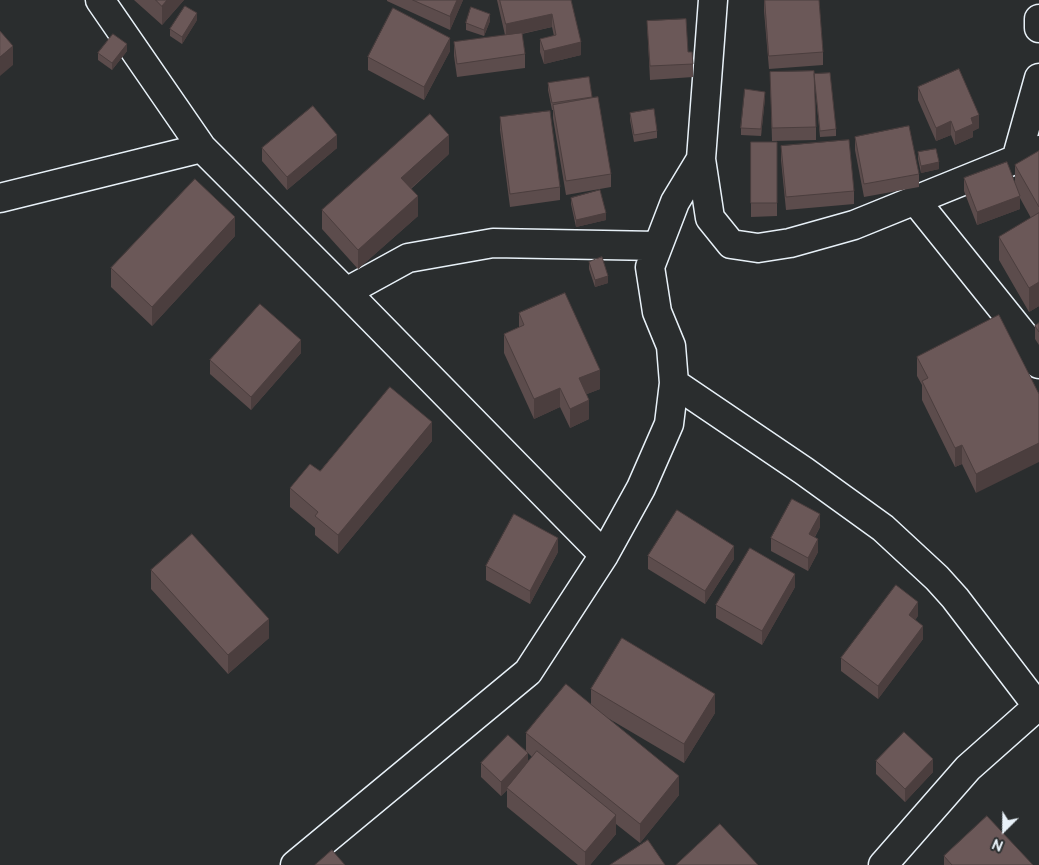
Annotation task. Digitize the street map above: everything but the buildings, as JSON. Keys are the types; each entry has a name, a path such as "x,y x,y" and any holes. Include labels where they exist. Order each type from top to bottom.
{"street":[{"path":"100,0 202,148 346,292 604,556"},
{"path":"713,0 701,159 710,218 731,244 758,248 790,243 854,225 1028,155 1039,78"},
{"path":"1039,19 1039,28"},
{"path":"0,198 202,148"},
{"path":"295,865 528,672 604,556 642,488 669,424 674,383 671,346 657,312 650,267 675,202 701,159"},
{"path":"915,200 1025,337 1039,364"},
{"path":"346,292 408,258 493,243 658,246"},
{"path":"674,383 804,471 883,528 955,598 1038,706 968,768 883,865"}]}
